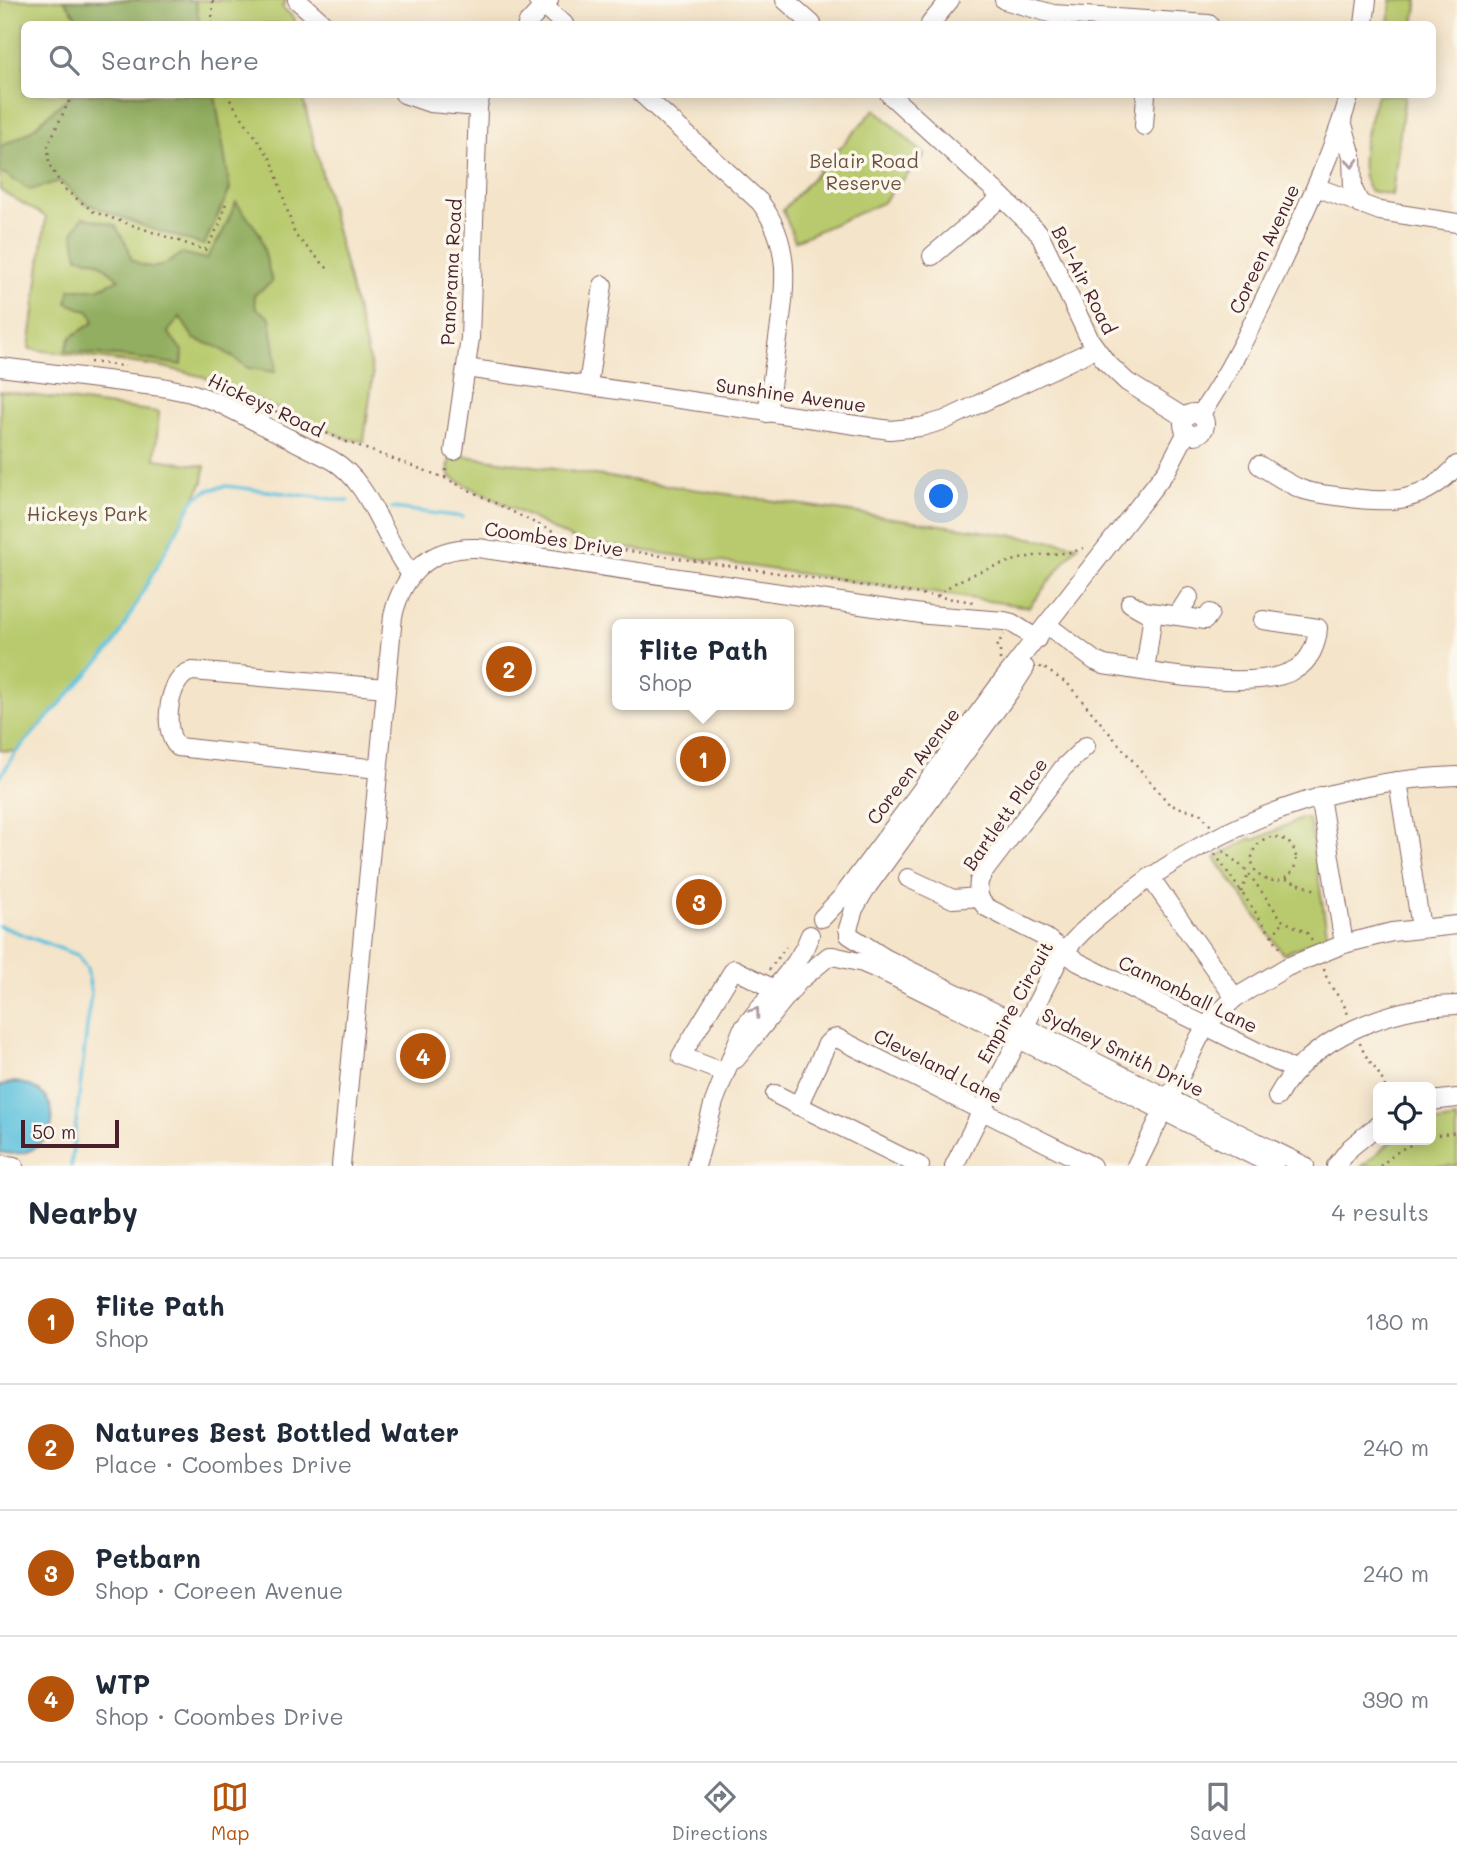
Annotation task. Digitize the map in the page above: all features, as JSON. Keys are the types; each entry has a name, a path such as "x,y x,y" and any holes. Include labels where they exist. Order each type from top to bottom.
{"street":[{"path":"298,0 321,21"},
{"path":"785,0 809,21"},
{"path":"932,21 950,0"},
{"path":"1003,0 1053,14 1138,21"},
{"path":"1364,21 1367,0"},
{"path":"529,21 543,2 561,21"},
{"path":"416,98 430,103 480,101"},
{"path":"646,98 760,202 780,238 785,261 785,290 767,413"},
{"name":"Bel-Air Road","path":"893,98 1038,233 1095,349 1118,375 1191,421"},
{"path":"1144,126 1146,98"},
{"name":"Coreen Avenue","path":"822,918 842,897 1000,684 1167,470 1191,421 1216,391 1254,321 1316,187 1349,98"},
{"name":"Panorama Road","path":"454,451 470,338 480,101"},
{"path":"1342,120 1352,156 1353,189 1361,205"},
{"path":"1316,187 1393,214 1457,223"},
{"path":"932,256 1002,197"},
{"path":"588,385 603,285"},
{"name":"Sunshine Avenue","path":"467,368 890,430 921,427 945,420 1095,349"},
{"name":"Hickeys Road","path":"0,367 191,393 217,402 343,466 356,479 401,561 411,574"},
{"path":"1259,465 1304,490 1374,502 1423,493 1441,482 1457,465"},
{"name":"Coombes Drive","path":"411,574 444,553 455,549 478,548 914,613 1004,621 1042,632 1099,664 1233,680 1277,676 1294,670 1315,647 1318,628 1263,620"},
{"path":"341,1166 393,616 402,588 411,574"},
{"path":"1177,616 1189,597"},
{"path":"1130,603 1153,613 1205,620 1210,613"},
{"path":"1145,671 1153,613"},
{"name":"Coreen Avenue","path":"849,932 854,909 865,890 1015,684 1042,632"},
{"path":"378,769 178,747 170,734 170,715 177,681 182,674 193,671 386,688"},
{"name":"Bartlett Place","path":"1064,952 1046,938 986,907 979,897 978,886 984,873 1063,768 1086,746"},
{"name":"Empire Circuit","path":"954,1166 1020,1032 1064,952 1100,916 1150,877 1215,846 1264,815 1320,796 1398,780 1457,776"},
{"path":"1398,780 1421,928"},
{"path":"1320,796 1344,944"},
{"path":"1150,877 1235,998"},
{"path":"908,878 949,898 979,897"},
{"path":"696,1166 713,1102 742,1030 806,947 813,925 822,918 837,918 849,932 849,941 844,951 831,956 810,971 786,996 725,1073"},
{"path":"1136,1166 1207,1026 1235,998 1287,967 1344,944 1421,928 1457,925"},
{"name":"Sydney Smith Drive","path":"849,932 885,958 1020,1032 1166,1105 1305,1166"},
{"path":"810,935 815,950 831,956"},
{"name":"Cannonball Lane","path":"1064,952 1078,962 1296,1071"},
{"name":"Sydney Smith Drive","path":"831,956 873,966 1020,1032"},
{"path":"725,1073 681,1056 734,969 774,989"},
{"path":"1277,1097 1296,1071 1328,1045 1355,1030 1393,1014 1430,1006 1457,1005"},
{"name":"Cleveland Lane","path":"798,1106 827,1044 834,1038 1092,1166"},
{"path":"775,1094 920,1166"},
{"path":"1436,1100 1457,1098"},
{"name":"Sydney Smith Drive","path":"1166,1105 1274,1166"},
{"path":"1336,1166 1350,1148 1373,1129"},
{"path":"0,1164 13,1166"}],"path":[{"path":"212,21 213,0"},
{"path":"69,98 48,145 49,164 63,188 94,212 205,250 220,224 227,199"},
{"path":"229,98 272,161 295,235 328,270"},
{"path":"88,361 128,366"},
{"path":"242,396 347,442 445,478 575,543 974,602"},
{"path":"937,597 951,586 978,572 1036,555 1075,553 1088,545 1101,556"},
{"path":"995,667 1001,659 997,645 1000,640"},
{"path":"1034,676 1041,666 1068,684 1170,805 1202,815 1215,846 1241,892 1285,956"},
{"path":"1285,879 1293,872 1297,858 1291,844 1277,837 1269,837 1256,845 1252,860 1255,870 1262,878 1268,881 1285,879 1322,892"},
{"path":"1215,846 1242,865 1284,922 1307,933 1314,943"},
{"path":"1241,892 1249,874 1255,870"},
{"path":"1272,936 1284,922"},
{"path":"1322,965 1331,990 1344,1002 1350,1022"},
{"path":"1358,1038 1367,1060 1383,1082"},
{"path":"1436,1135 1457,1132"},
{"path":"1380,1166 1406,1145"}],"green space":[{"path":"0,0 287,0 282,7 295,21 21,21 21,98 303,98 373,375 364,441 348,439 204,377 163,367 29,349 46,217 0,190"},
{"path":"64,0 195,0 199,21 80,21"},
{"path":"1391,0 1418,0 1414,21 1389,21"},
{"path":"67,98 215,98 230,189 204,245 146,227 85,203 60,181 30,190 0,171 0,147 29,132"},
{"path":"1376,98 1405,98 1392,195 1371,191 1366,182 1363,158"},
{"name":"Belair Road Reserve","path":"875,109 925,155 882,203 795,241 783,210"},
{"path":"236,202 260,234 272,282 254,295 256,308 270,318 276,357 275,372 248,368 218,347 194,339 180,317 168,332 183,352 182,365 65,351 71,337 94,322 90,312 67,303 70,289 98,289 119,279 97,261 78,257 73,233 83,217 115,225 129,249 131,259 145,266 157,267 182,253 206,259 222,234"},
{"name":"Hickeys Park","path":"0,391 159,412 155,459 205,466 203,482 113,646 16,752 0,750"},
{"path":"451,454 1078,545 1029,607 577,541 452,478 448,471"},
{"path":"1307,818 1310,823 1327,933 1324,937 1283,954 1215,858 1251,838 1254,840"},
{"path":"1457,1119 1457,1166 1362,1166 1387,1145 1436,1145 1436,1122"}],"water":[{"path":"14,1082 33,1088 46,1098 52,1111 52,1125 46,1138 35,1148 20,1153 0,1152 0,1086"}],"waterway":[{"path":"0,777 16,752 113,646 194,499 208,490 226,486 348,501"},
{"path":"392,508 463,517"},
{"path":"0,926 77,955 87,968 91,993 71,1166"}],"place":[{"name":"Natures Best Bottled Water","path":"509,669"},
{"name":"Flite Path","path":"703,759"},
{"name":"Petbarn","path":"699,902"},
{"name":"WTP","path":"423,1056"}]}
